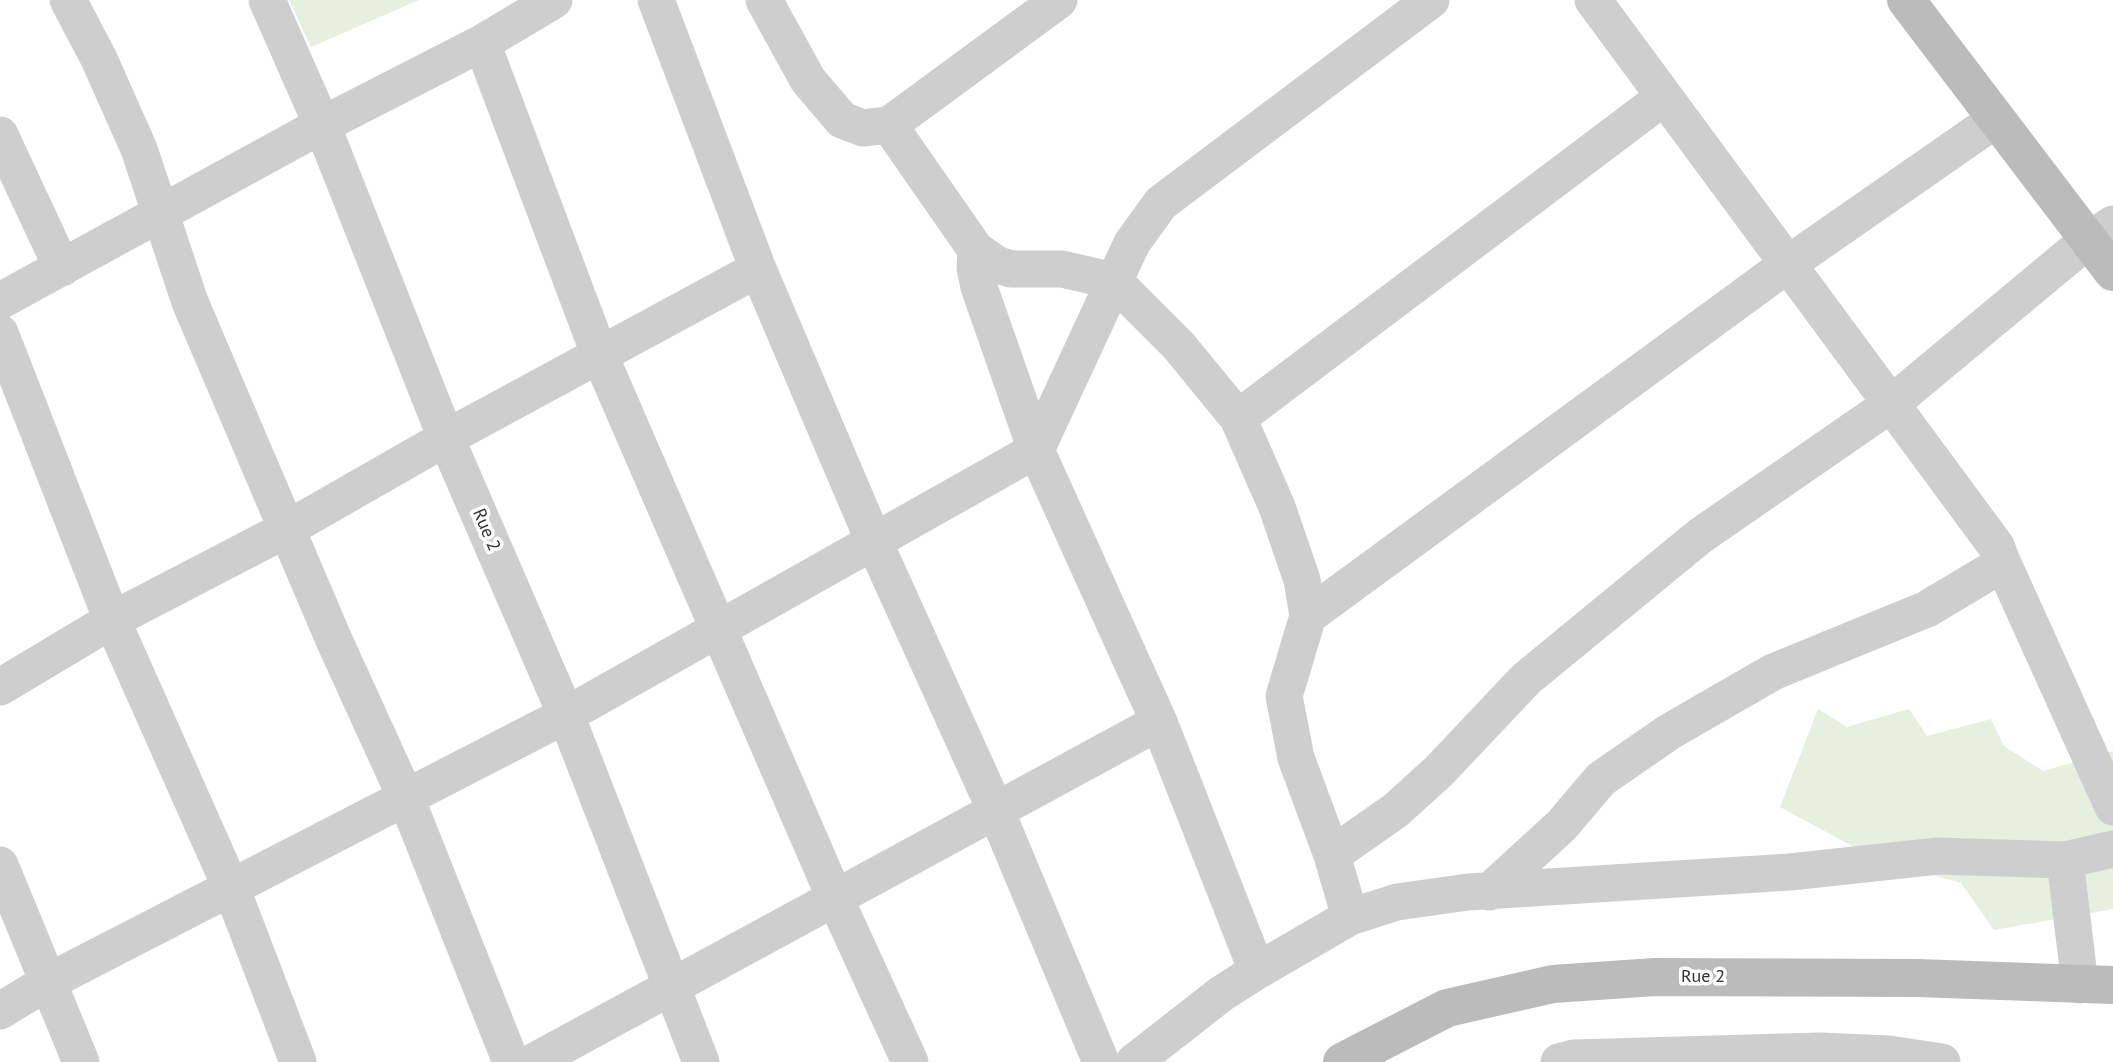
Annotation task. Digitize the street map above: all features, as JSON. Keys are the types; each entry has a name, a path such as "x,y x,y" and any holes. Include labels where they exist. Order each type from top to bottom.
{"street":[{"path":"68,0 99,59 139,149 190,302 406,798 511,1062"},
{"name":"Rue 2","path":"267,0 322,125 446,438 566,715 701,1062"},
{"path":"0,301 162,215 322,125 482,43 554,0"},
{"path":"656,0 758,269 875,544 996,811 1101,1062"},
{"path":"764,0 808,80 842,120 863,128 889,125 1059,0"},
{"path":"0,1011 47,984 566,715 875,544 1036,450 1132,243 1161,203 1431,0"},
{"path":"1593,0 1996,545 2113,807"},
{"path":"1906,0 1995,120 2100,232 2113,272"},
{"path":"482,43 600,356 835,898 910,1062"},
{"path":"1238,418 1664,97"},
{"path":"1308,616 1788,264 1995,120"},
{"path":"889,125 976,250 998,265 1012,269 1062,269 1114,281 1179,346 1238,418 1277,506 1303,580 1308,616 1284,696 1296,758 1332,855 1350,917"},
{"path":"0,135 62,268"},
{"path":"1332,855 1396,810 1439,771 1526,680 1700,536 1891,404 2100,232"},
{"path":"976,250 975,268 979,287 1036,450 1159,722 1257,971"},
{"path":"0,687 112,620 287,529 446,438 758,269"},
{"path":"0,333 112,620 232,890 299,1062"},
{"path":"1489,892 1562,825 1601,779 1669,732 1773,672 1927,609 1994,569 2001,559"},
{"path":"533,1062 1159,722"},
{"path":"1134,1062 1221,994 1257,971 1350,917 1397,902 1468,892 1790,872 1938,856 2065,860 2113,849"},
{"path":"2065,860 2096,985"},
{"path":"0,864 81,1062"},
{"name":"Rue 2","path":"1342,1062 1447,1008 1553,984 1669,977 1917,978 2096,985"},
{"path":"1559,1062 1602,1057 1819,1051 1889,1054 1942,1062"}],"green space":[{"path":"289,0 419,0 311,47"},
{"path":"1818,709 1847,727 1909,709 1927,736 1991,719 2004,746 2043,771 2113,751 2113,909 1994,930 1961,883 1889,862 1854,847 1780,807"}]}
